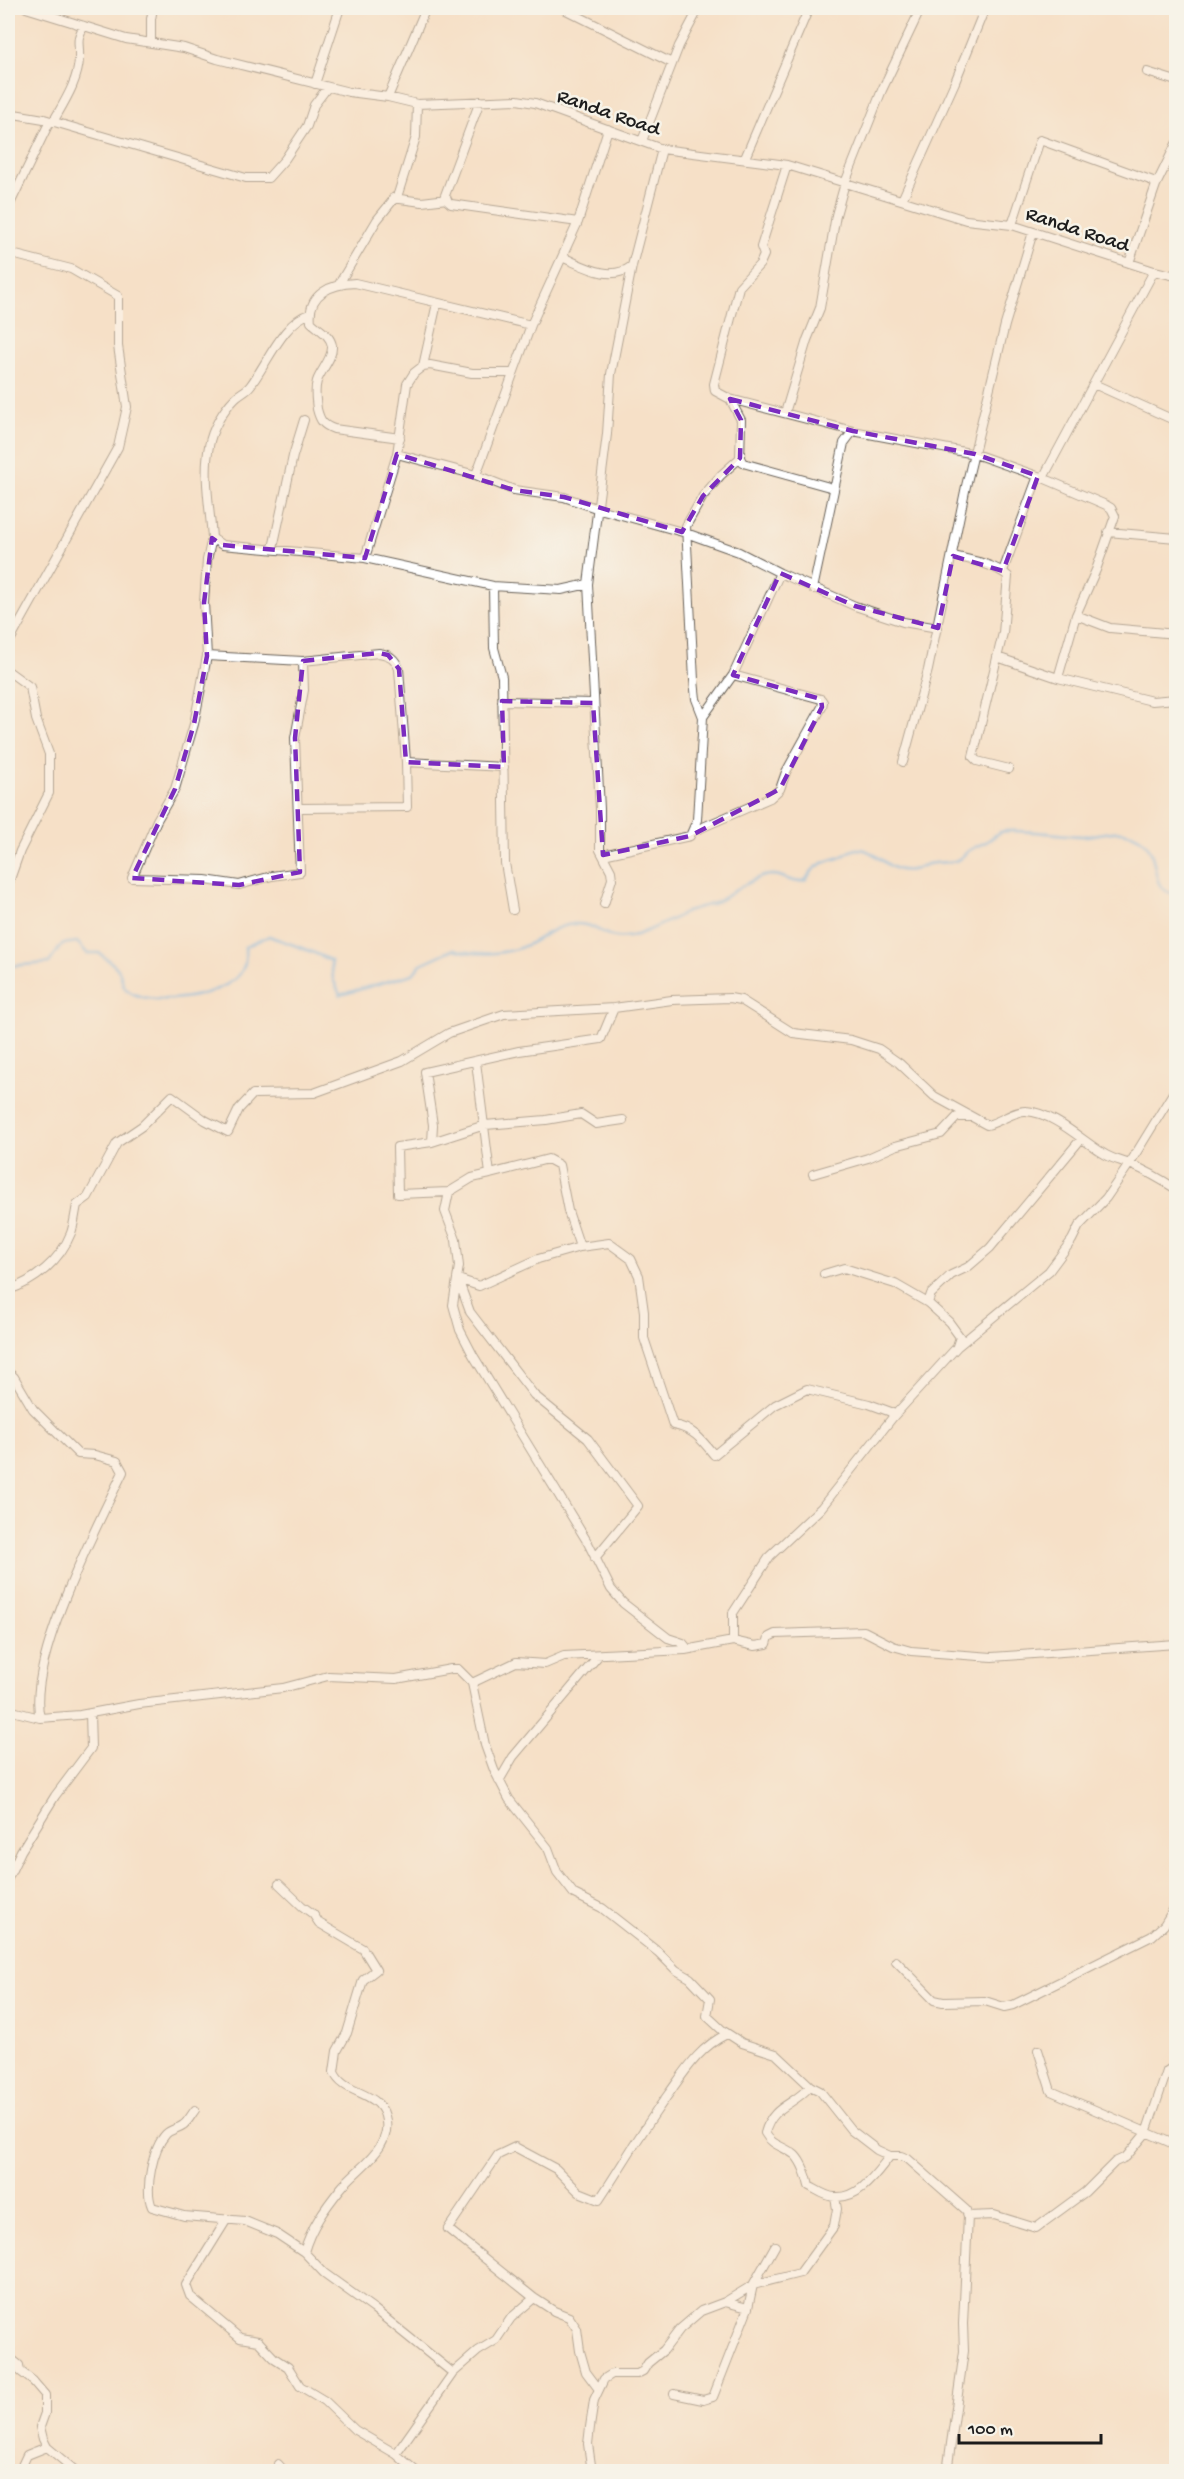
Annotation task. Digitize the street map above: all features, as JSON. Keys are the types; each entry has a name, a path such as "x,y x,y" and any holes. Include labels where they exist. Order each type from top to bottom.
{"street":[{"name":"Randa Road","path":"26,8 37,9 126,39 151,41 327,88 388,97 417,104 517,100 662,148 787,165 966,220 1012,225 1176,276"},
{"path":"151,41 150,19 153,8"},
{"path":"315,84 340,8"},
{"path":"388,97 426,8"},
{"path":"562,8 672,63"},
{"path":"642,141 672,63 699,8"},
{"path":"745,158 809,8"},
{"path":"785,413 807,340 820,308 834,225 845,183 882,90 921,8"},
{"path":"902,200 955,82 985,8"},
{"path":"8,208 68,94 79,58 77,39 84,26"},
{"path":"1147,72 1176,81"},
{"path":"8,113 52,121 246,178 268,178 285,159 307,126 314,105 327,88"},
{"path":"480,101 444,198 451,204 578,222"},
{"path":"339,284 377,220 398,194 416,137 417,104"},
{"path":"476,475 512,373 578,222 608,129"},
{"path":"1012,225 1040,140 1153,181 1156,185"},
{"path":"1129,263 1156,185 1176,144"},
{"path":"604,904 612,879 599,841 600,809 588,584 607,434 611,374 632,266 662,148"},
{"path":"787,165 761,247 764,255 760,264 739,287 714,384 715,391 730,399 853,431 975,454 1040,477 1111,508 1114,516 1096,570 1076,615 1058,678"},
{"path":"393,198 422,202 447,199"},
{"path":"903,762 938,628 958,523 1005,325 1033,232"},
{"path":"8,253 71,269 118,296 118,346 127,407 118,447 8,644"},
{"path":"562,257 603,274 624,272 632,266"},
{"path":"1002,571 1040,477 1094,384 1154,271"},
{"path":"400,438 334,429 324,425 319,418 315,395 317,382 332,352 332,344 328,337 311,322 310,314 318,296 327,288 339,284 355,283 531,326"},
{"path":"423,366 437,303"},
{"path":"303,661 304,690 295,738 300,872 272,876 239,885 205,880 132,878 157,820 175,789 194,724 207,656 204,603 207,560 212,538 207,471 209,446 215,426 236,398 249,387 269,354 298,317 310,314"},
{"path":"364,558 397,454 407,384 414,373 423,366 430,365 472,373 512,373"},
{"path":"1094,384 1176,421"},
{"path":"730,399 741,420 740,458 747,465 833,488"},
{"path":"273,548 293,456 304,420"},
{"path":"813,589 844,443 853,431"},
{"path":"397,454 476,475 514,490 564,497 686,533 739,552 813,589 903,622 938,628"},
{"path":"603,855 690,836 694,831 697,820 703,717 696,699 694,680 686,526 703,496 740,458"},
{"path":"1108,532 1176,538"},
{"path":"212,538 222,545 364,558 493,586 561,590 588,584"},
{"path":"953,556 1002,571 1008,576 1003,633 973,757 977,761 1009,769"},
{"path":"703,717 733,675 780,573"},
{"path":"493,586 494,648 500,667 502,701 505,863 513,910"},
{"path":"1076,615 1110,627 1176,634"},
{"path":"207,656 303,661 379,653 388,655 396,661 399,669 407,807 299,808"},
{"path":"997,657 1058,678 1152,701 1176,699"},
{"path":"8,671 30,687 36,719 48,754 48,794 20,851 8,885"},
{"path":"694,831 770,798 780,789 786,772 822,707 821,699 733,675"},
{"path":"502,701 593,703"},
{"path":"406,762 504,767"},
{"path":"8,1290 28,1283 50,1264 71,1234 77,1205 88,1197 117,1143 142,1126 172,1096 205,1120 228,1132 239,1108 253,1094 314,1093 402,1061 449,1033 504,1014 614,1008 672,1000 730,998 741,1000 793,1033 851,1040 879,1049 899,1063 934,1096 987,1125 1022,1111 1030,1111 1057,1122 1118,1161 1130,1164 1176,1189"},
{"path":"432,1142 433,1125 425,1072 452,1064 476,1062 519,1051 601,1039 614,1008"},
{"path":"476,1062 490,1174"},
{"path":"733,1641 733,1613 770,1556 820,1508 893,1417 957,1347 1049,1271 1072,1240 1079,1226 1106,1198 1130,1164 1176,1088"},
{"path":"580,1247 568,1211 559,1165 548,1159 472,1178 449,1192 399,1194 397,1147 432,1142 485,1125 546,1120 581,1114 596,1124 623,1120"},
{"path":"813,1174 868,1158 895,1146 942,1134 957,1118 977,1118"},
{"path":"928,1303 931,1294 951,1275 968,1267 990,1248 1081,1139"},
{"path":"449,1192 445,1211 456,1240 459,1266 453,1305 460,1330 473,1355 588,1543 606,1581 623,1603 668,1638 683,1643 687,1648"},
{"path":"458,1279 479,1286 538,1259 580,1247 609,1243 631,1259 639,1276 644,1312 644,1338 673,1425 686,1428 696,1434 714,1455 775,1405 807,1389 869,1404 891,1412 893,1417"},
{"path":"824,1274 844,1268 876,1276 895,1284 928,1303 949,1322 960,1337 957,1347"},
{"path":"458,1279 470,1312 526,1385 551,1410 588,1440 638,1506 595,1558"},
{"path":"8,1372 14,1377 33,1409 78,1454 95,1455 117,1461 123,1472 64,1600 40,1672 37,1704 40,1718"},
{"path":"472,1683 516,1662 545,1664 564,1656 685,1650 733,1641 755,1646 767,1644 769,1636 775,1634 864,1630 893,1646 911,1651 993,1657 1176,1644"},
{"path":"499,1781 513,1757 599,1655"},
{"path":"8,1710 40,1718 283,1688 328,1676 396,1679 458,1670 472,1683 485,1745 499,1781 509,1799 548,1848 557,1872 574,1894 602,1908 662,1954 676,1970 690,1978 710,1999 707,2016 728,2034 742,2043 776,2054 810,2086 820,2091 836,2114 861,2139 890,2156 909,2159 966,2210 968,2216 964,2350 947,2472"},
{"path":"8,1878 21,1851 55,1796 91,1748 90,1713"},
{"path":"279,1884 313,1914 319,1923 363,1949 376,1970 363,1980 347,2033 338,2051 334,2072 341,2083 360,2091 379,2105 385,2116 382,2140 372,2158 343,2186 313,2226 304,2252"},
{"path":"896,1961 934,2000 943,2002 985,2001 1004,2007 1013,2005 1145,1941 1164,1925 1176,1905"},
{"path":"598,2388 586,2372 580,2351 578,2329 569,2317 554,2311 534,2298 448,2229 498,2155 515,2147 556,2169 579,2192 599,2200 649,2121 696,2056 715,2040 728,2034"},
{"path":"1038,2050 1051,2091 1176,2145"},
{"path":"968,2216 994,2215 1035,2228 1085,2192 1114,2162 1126,2157 1146,2133 1167,2071 1176,2065"},
{"path":"810,2086 803,2095 775,2112 768,2121 765,2133 770,2142 796,2156 807,2176 809,2186 835,2197 855,2193 867,2184 890,2156"},
{"path":"195,2110 185,2123 168,2132 164,2137 147,2187 148,2198 152,2206 184,2216 227,2219 255,2225 277,2234 304,2252 324,2273 374,2309 453,2373"},
{"path":"592,2472 589,2435 594,2400 604,2379 612,2374 637,2374 643,2371 648,2363 664,2350 680,2330 701,2311 725,2302 753,2285 804,2270 834,2226 837,2209 835,2197"},
{"path":"227,2219 186,2285 190,2296 240,2338 258,2341 274,2358 288,2367 300,2386 325,2401 355,2430 396,2454 417,2472"},
{"path":"674,2394 703,2400 713,2397 748,2308 753,2285 775,2246"},
{"path":"396,2454 453,2373 478,2351 496,2340 511,2319 534,2298"},
{"path":"725,2302 748,2308"},
{"path":"8,2356 45,2395 45,2413 40,2427 47,2447 77,2472"},
{"path":"19,2472 27,2455 47,2447"},
{"path":"278,2464 285,2472"}],"highlighted area":[{"path":"730,399 853,431 975,454 1038,476 1003,571 953,556 938,628 855,606 780,573 733,675 821,699 822,707 780,789 690,836 603,855 593,703 502,701 504,767 406,762 399,669 388,655 379,653 303,661 295,738 300,872 239,885 132,878 175,789 194,724 207,656 204,603 212,538 222,545 365,558 397,454 514,490 564,497 682,532 703,496 740,458 741,420"}],"waterway":[{"path":"8,966 49,963 62,944 77,942 87,953 99,953 113,964 119,971 124,987 130,992 154,999 185,998 228,984 244,967 245,947 269,936 331,961 333,979 340,995 413,974 421,964 454,949 482,953 502,952 520,948 562,926 584,925 618,937 639,934 692,910 715,903 757,878 772,875 792,881 806,880 819,865 855,849 872,853 890,866 904,871 928,864 955,861 999,833 1007,831 1083,836 1123,832 1138,837 1147,845 1152,855 1159,884 1165,891 1176,894"}]}
